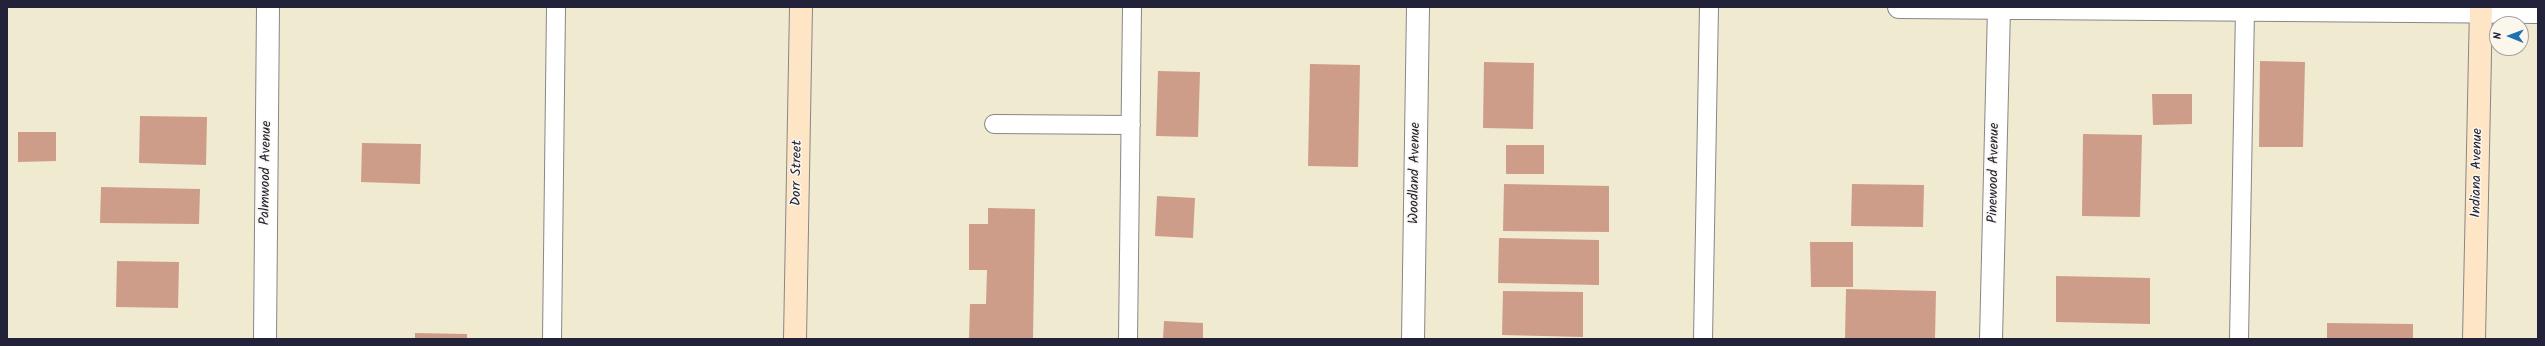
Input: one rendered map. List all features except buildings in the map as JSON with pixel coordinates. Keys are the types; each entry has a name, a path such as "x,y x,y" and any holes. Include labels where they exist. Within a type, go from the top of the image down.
{"main road":[{"name":"Dorr Street","path":"795,339 802,7"},
{"name":"Indiana Avenue","path":"2474,339 2481,10"}],"street":[{"name":"Palmwood Avenue","path":"265,339 268,7"},
{"name":"Woodland Avenue","path":"1413,339 1418,7"},
{"path":"1899,7 2245,10 2481,10 2538,12"},
{"name":"Pinewood Avenue","path":"1987,7 1991,339"}],"lane":[{"path":"552,339 556,7"},
{"path":"1128,339 1132,7"},
{"path":"1703,339 1709,7"},
{"path":"2239,339 2245,10"},
{"path":"994,124 1131,125"}]}
